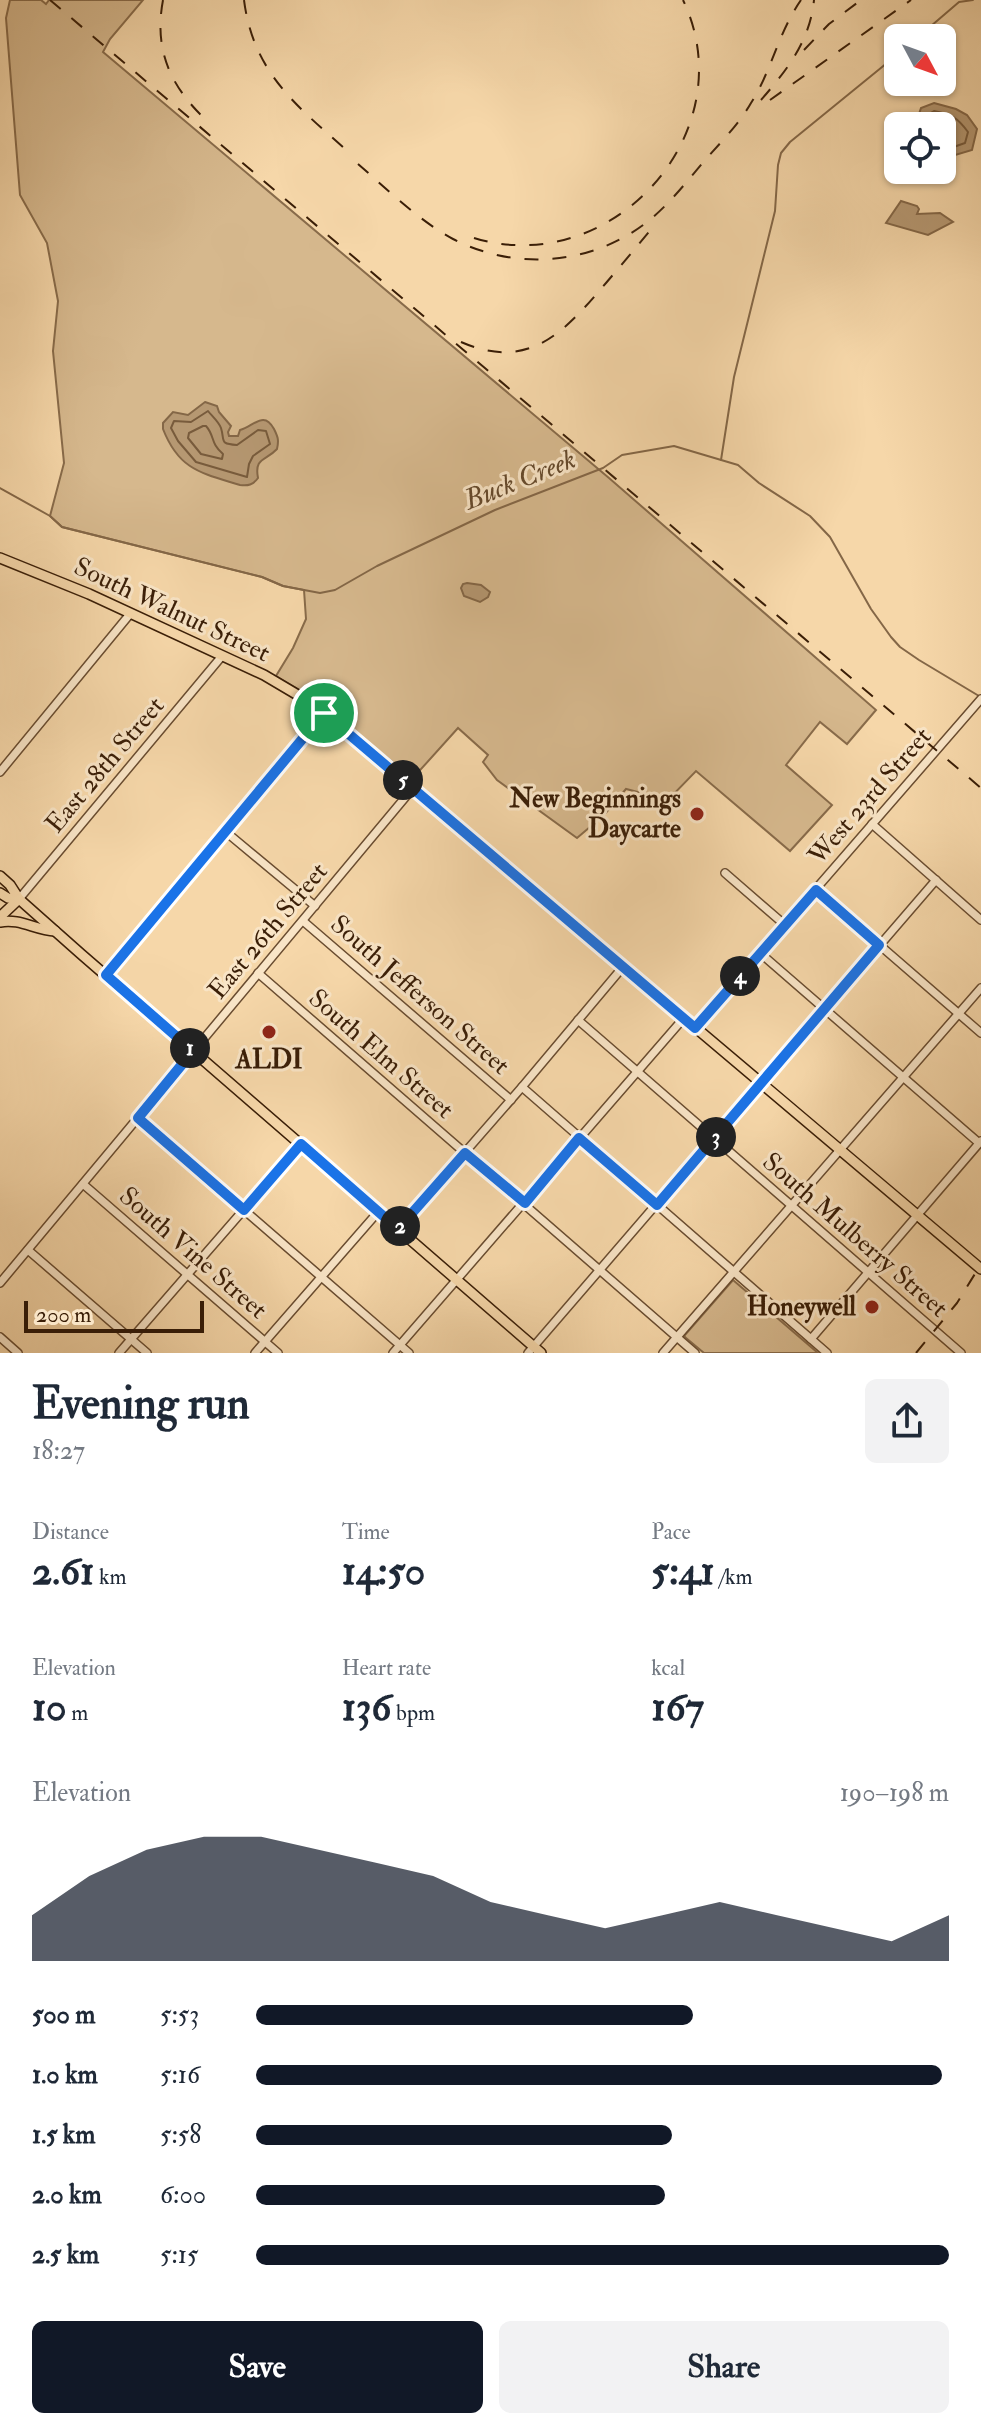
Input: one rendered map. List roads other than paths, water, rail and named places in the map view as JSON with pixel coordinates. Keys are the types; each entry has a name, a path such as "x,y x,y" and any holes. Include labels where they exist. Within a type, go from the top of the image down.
{"main road":[{"name":"South Walnut Street","path":"0,558 89,594 222,656 282,685 324,713 981,1269"},
{"path":"0,876 19,899 458,1280 534,1351"},
{"path":"0,893 19,899"},
{"path":"0,919 19,899"},
{"path":"0,919 55,931"}],"street":[{"path":"0,772 130,614"},
{"name":"East 28th Street","path":"19,899 222,656"},
{"name":"West 23rd Street","path":"695,1028 981,699"},
{"path":"106,975 324,713"},
{"name":"East 26th Street","path":"0,1283 413,788"},
{"path":"872,824 981,920"},
{"name":"South Jefferson Street","path":"226,832 315,906"},
{"path":"725,873 785,925"},
{"path":"534,1351 936,880"},
{"path":"816,890 981,1033"},
{"name":"South Jefferson Street","path":"303,921 511,1100"},
{"path":"760,953 980,1142 811,1339"},
{"path":"398,1229 622,968"},
{"name":"South Elm Street","path":"258,973 695,1353"},
{"path":"663,1353 981,988"},
{"path":"393,1353 683,1019"},
{"name":"South Mulberry Street","path":"578,1020 961,1353"},
{"name":"South Jefferson Street","path":"522,1087 827,1353"},
{"path":"138,1118 409,1353"},
{"path":"119,1353 301,1144"},
{"name":"South Vine Street","path":"83,1184 278,1353"},
{"path":"255,1353 378,1212"},
{"path":"28,1250 147,1353"},
{"path":"0,1337 18,1353"}],"water":[{"path":"934,103 967,115 977,129 972,150 956,155 956,112 920,112 921,108"},
{"path":"901,201 917,206 917,214 940,213 953,222 928,235 886,223"},
{"path":"205,402 217,406 231,426 229,436 238,436 240,430 263,420 274,429 278,439 277,449 259,463 258,478 252,484 240,485 203,473 184,462 169,443 163,423 173,412 188,415"},
{"path":"467,583 481,585 490,592 488,597 480,602 464,596 461,588"}],"waterway":[{"path":"933,24 959,2 973,0"},
{"path":"721,460 734,377 775,211 781,153 790,142 884,65"},
{"name":"Buck Creek","path":"0,488 50,516 62,527 320,593 335,590 377,566 495,510 603,468 622,455 674,446 738,465 759,483 810,516 830,537 871,609 900,647 979,696"}],"railway":[{"path":"50,0 981,788"},
{"path":"163,0 161,34 167,64 181,92 203,117"},
{"path":"244,0 249,25 266,66 292,100 343,147"},
{"path":"474,238 525,245 574,237 617,216 654,184 681,144 696,99 698,50 683,0"},
{"path":"358,164 428,223 478,250 529,259 581,254 606,246 652,218 735,126 758,90 786,25 801,0"},
{"path":"761,100 788,66 802,42 814,0"},
{"path":"804,50 829,24 861,0"},
{"path":"770,100 911,0"},
{"path":"461,342 485,350 507,352 544,342 576,317 657,222"},
{"path":"916,1353 957,1303 981,1264"}],"place":[{"name":"New Beginnings Daycarte","path":"697,814"},
{"name":"ALDI","path":"269,1032"},
{"name":"Honeywell","path":"872,1307"}]}
